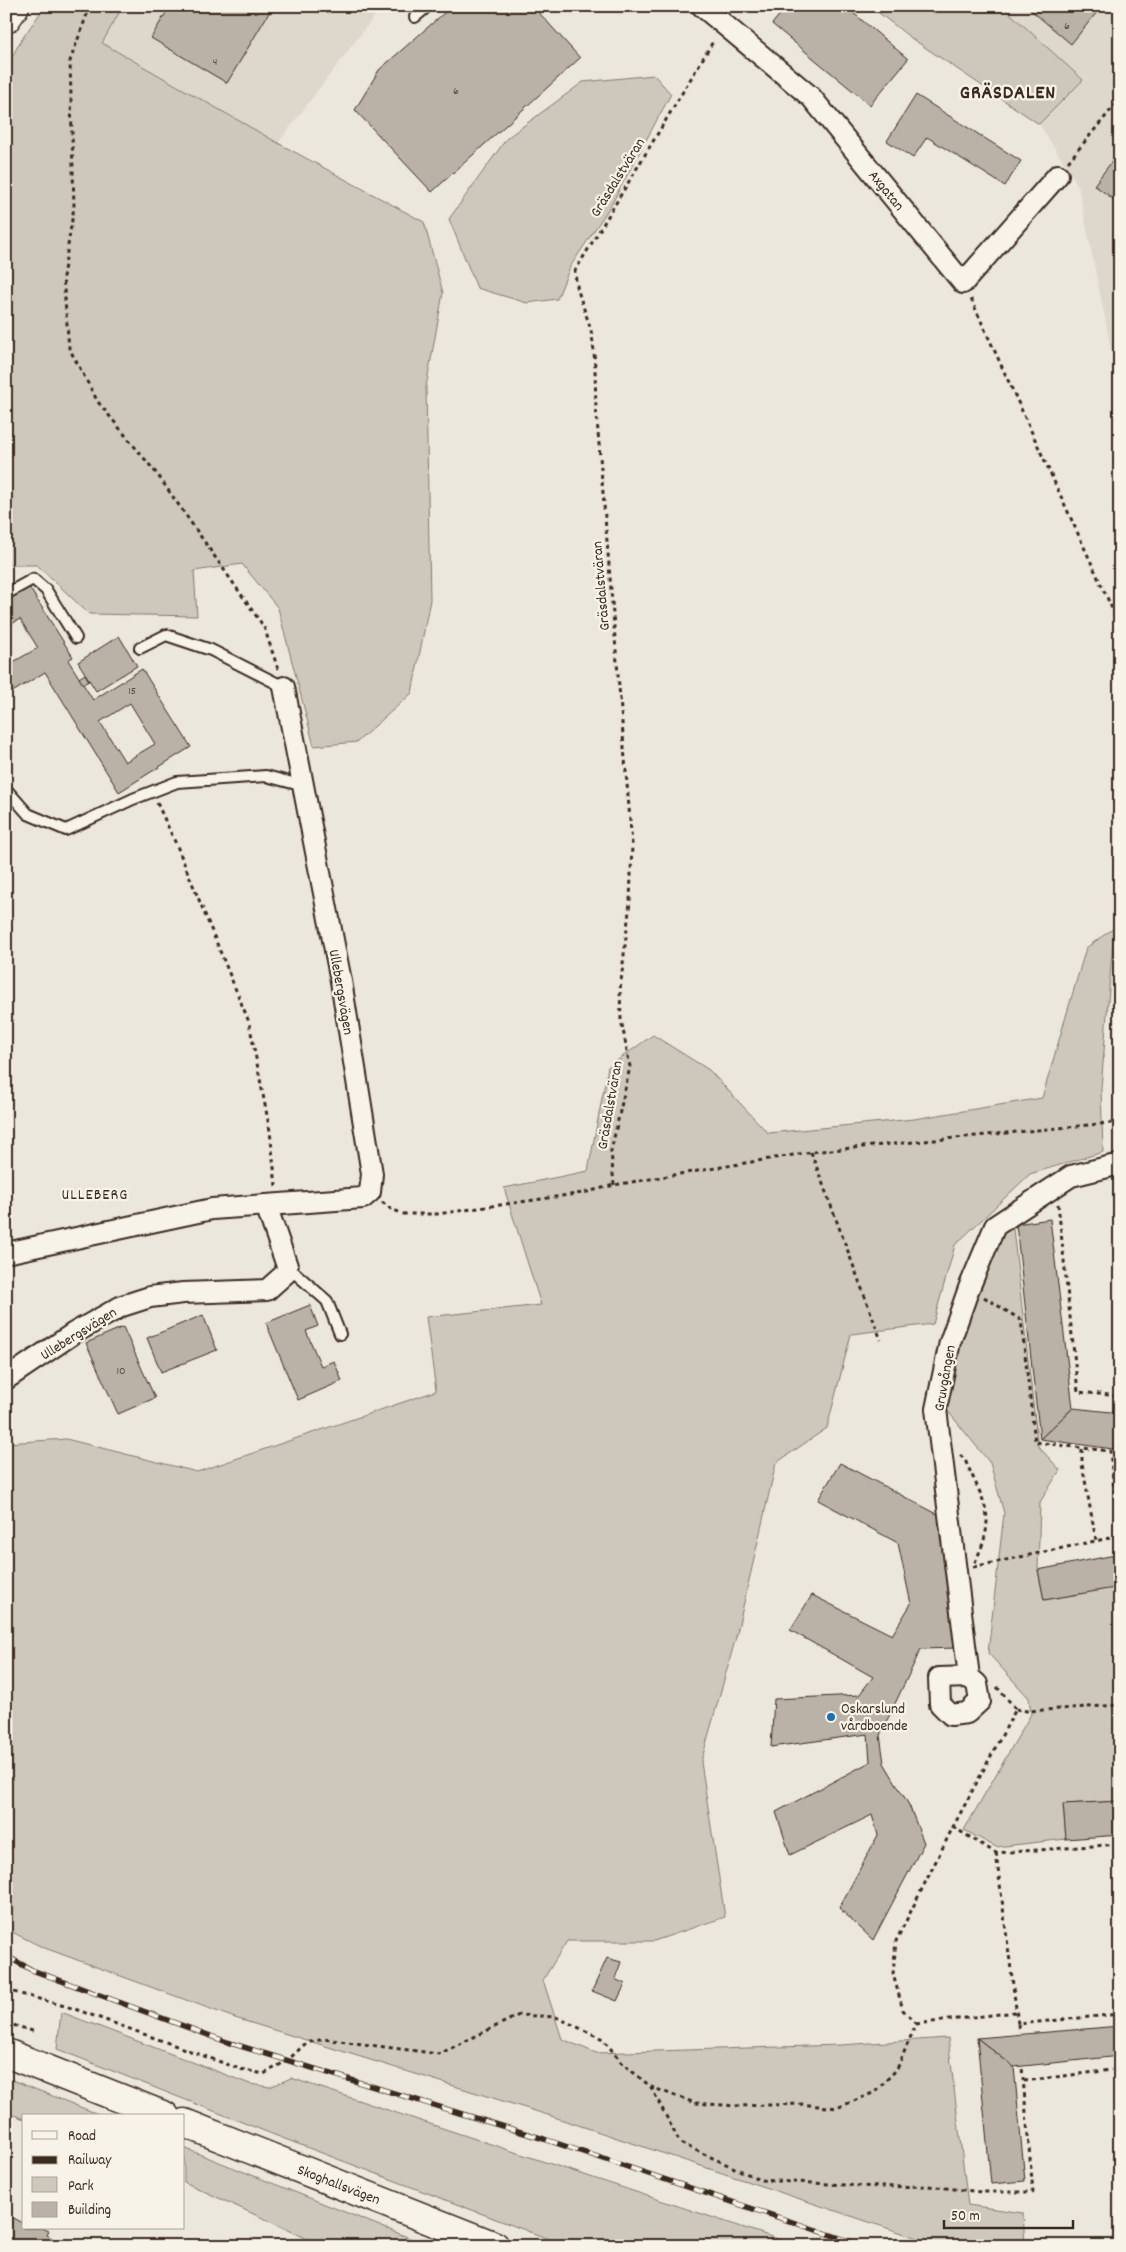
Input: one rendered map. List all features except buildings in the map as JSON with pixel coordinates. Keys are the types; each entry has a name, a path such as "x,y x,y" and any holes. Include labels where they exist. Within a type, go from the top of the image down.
{"main road":[{"path":"6,19 15,6"},
{"path":"6,2053 160,2114"},
{"name":"Skoghallsvägen","path":"185,2123 495,2246"}],"street":[{"name":"Axgatan","path":"702,6 722,25 811,98 963,282"},
{"path":"963,282 1058,175"},
{"name":"Ullebergsvägen","path":"284,687 340,981 372,1174 370,1192"},
{"name":"Gruvgången","path":"969,1677 936,1410 950,1342 969,1288 995,1226 1071,1176 1120,1164"},
{"path":"6,1253 212,1210 363,1198 370,1192"},
{"path":"272,1204 287,1266"},
{"name":"Ullebergsvägen","path":"6,1379 74,1333 122,1306 150,1298 183,1292 267,1290 286,1273 287,1266"}],"lane":[{"path":"415,17 428,6"},
{"path":"6,594 33,579 46,590 76,638"},
{"path":"140,648 166,635 211,650 284,687"},
{"path":"6,789 28,814 66,830 178,782 266,776 304,786"},
{"path":"287,1266 327,1301 340,1334"}],"path":[{"path":"90,6 70,61 74,207 63,276 68,348 98,402 158,474 264,627 284,687"},
{"name":"Gräsdalstväran","path":"614,1185 612,1142 630,1067 621,1019 620,990 630,902 631,814 596,408 594,354 591,333 578,295 575,271 722,25"},
{"path":"1058,175 1120,99"},
{"path":"963,282 1120,626"},
{"path":"152,792 177,846 249,1022 270,1131 272,1204"},
{"path":"370,1192 391,1209 418,1216 573,1195 614,1185 811,1152 1120,1122"},
{"path":"811,1152 881,1340"},
{"path":"1056,1186 1078,1392 1120,1396"},
{"path":"969,1288 1021,1320 1035,1442 1110,1451 1120,1536 972,1567"},
{"path":"939,1443 954,1449 965,1460 987,1511 986,1542 972,1567 974,1577"},
{"path":"1082,1448 1082,1464 1096,1540"},
{"path":"991,1680 1016,1709 1027,1711 1120,1706"},
{"path":"916,2024 903,2010 893,1974 896,1941 953,1827 1016,1709"},
{"path":"953,1827 996,1853 1120,1844"},
{"path":"996,1853 1019,2032"},
{"path":"6,1990 72,2008 240,2069 264,2074 288,2060 306,2043 324,2038 439,2054 520,2015 556,2018 603,2040 622,2063 651,2087 695,2103 736,2106 800,2104 837,2108 875,2092 898,2069 916,2024"},
{"path":"916,2024 1016,2012"},
{"path":"1018,2024 1120,2014"},
{"path":"6,2024 33,2031"},
{"path":"651,2087 680,2143 761,2180 879,2187 928,2186 981,2192 1033,2192 1022,2067"},
{"path":"1023,2081 1120,2069"}],"shaded area":[{"path":"123,6 382,6 278,143 102,43"},
{"path":"1002,6 1120,6 1120,393 1078,185 1039,124 1082,80"}],"green space":[{"path":"45,6 123,6 102,43 278,143 424,222 443,293 426,387 430,600 412,693 357,742 314,746 278,608 242,564 194,571 197,616 89,614 37,565 6,565 6,67 22,39"},
{"path":"870,6 1002,6 1083,80 1039,124 911,38"},
{"path":"654,75 671,94 611,205 570,267 557,299 527,303 477,288 449,219 507,138 583,82"},
{"path":"1114,928 1101,1088 1103,1152 1030,1174 955,1245 933,1324 851,1334 827,1428 776,1463 736,1637 701,1762 725,1917 654,1941 567,1941 543,1980 562,2039 596,2053 840,2045 948,2038 968,2205 1023,2213 1025,2246 941,2246 551,2116 235,2018 42,1947 6,1929 6,1443 66,1439 197,1472 436,1391 426,1317 541,1305 504,1188 588,1171 608,1067 653,1035 709,1070 768,1133 914,1119 1042,1098 1086,948"},
{"path":"1013,1229 1038,1446 1060,1470 1040,1502 1038,1570 1044,1600 1120,1586 1120,1801 1063,1804 1066,1839 996,1847 964,1830 1031,1714 1029,1698 988,1653 1004,1513 990,1463 947,1410 954,1350 998,1233"},
{"path":"61,2012 250,2084 270,2087 291,2078 799,2246 567,2246 277,2136 57,2049"},
{"path":"7,2078 98,2114 22,2114 22,2118 6,2112"},
{"path":"185,2148 430,2246 323,2246 185,2182"}],"railway":[{"path":"6,1956 32,1970 227,2042 544,2139 864,2246"}],"place":[{"name":"Oskarslund vårdboende","path":"831,1717"}],"district":[{"name":"GRÄSDALEN","path":"1008,91"},
{"name":"ULLEBERG","path":"95,1193"}]}
